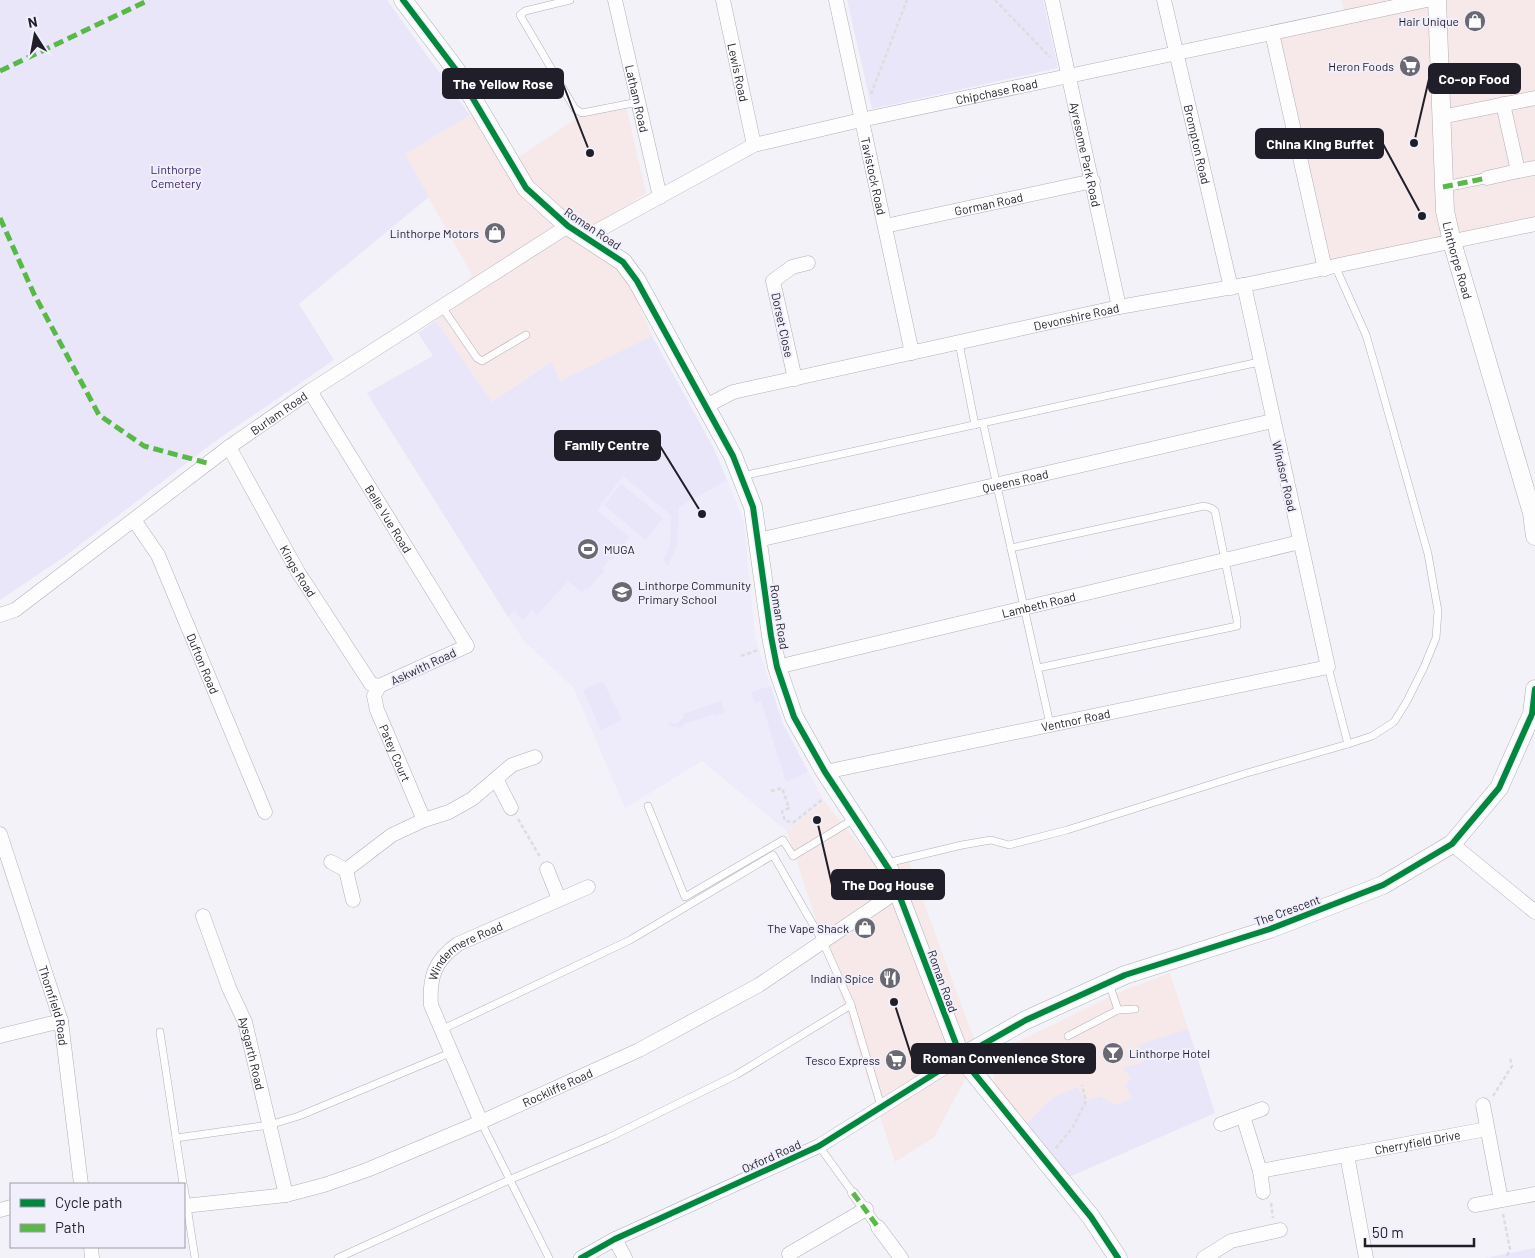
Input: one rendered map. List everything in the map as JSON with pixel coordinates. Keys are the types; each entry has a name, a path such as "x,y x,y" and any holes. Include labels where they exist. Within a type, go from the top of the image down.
{"street":[{"name":"Roman Road","path":"403,0 456,70 526,188 568,226 623,262 637,281 733,456 752,507 777,667 794,717 854,819 886,864 899,890 960,1057 1091,1217 1118,1258"},
{"name":"Latham Road","path":"615,0 660,197"},
{"name":"Lewis Road","path":"723,0 754,145"},
{"name":"Tavistock Road","path":"836,0 912,353"},
{"name":"Ayresome Park Road","path":"1052,0 1119,307"},
{"name":"Brompton Road","path":"1164,0 1237,286"},
{"name":"Chipchase Road","path":"586,238 754,145 861,120 1427,0"},
{"name":"Linthorpe Road","path":"1437,0 1445,211 1452,242 1533,515"},
{"path":"1272,33 1330,267"},
{"path":"1441,117 1535,98"},
{"path":"1503,104 1518,171"},
{"path":"1443,187 1535,168"},
{"name":"Gorman Road","path":"885,226 1093,181"},
{"name":"Devonshire Road","path":"706,406 733,392 1119,307 1237,286 1535,224"},
{"name":"Burlam Road","path":"0,615 15,610 229,446 310,391 568,226"},
{"name":"Dorset Close","path":"795,379 773,280 792,267 808,263"},
{"name":"Windsor Road","path":"1237,286 1259,362 1328,667"},
{"name":"Belle Vue Road","path":"310,391 467,646"},
{"name":"Queens Road","path":"758,540 1272,421"},
{"name":"Kings Road","path":"229,446 308,588 371,684 379,686"},
{"path":"1533,515 1535,536"},
{"name":"Dufton Road","path":"134,520 158,555 266,812"},
{"name":"Lambeth Road","path":"777,667 1300,542"},
{"name":"Askwith Road","path":"379,686 467,646"},
{"name":"Ventnor Road","path":"825,772 1328,667"},
{"name":"Patey Court","path":"379,686 374,696 376,710 424,820"},
{"name":"The Crescent","path":"960,1057 1026,1020 1125,975 1270,929 1383,886 1452,844 1499,788 1532,714 1535,689"},
{"path":"346,870 392,835 472,800 512,766 535,757"},
{"path":"496,778 511,808"},
{"name":"Thornfield Road","path":"0,834 61,1021 81,1183"},
{"path":"1452,844 1535,912"},
{"path":"331,862 346,870 353,900"},
{"path":"547,869 558,899"},
{"name":"Windermere Road","path":"481,1122 450,1052 432,1005 430,987 443,955 458,944 588,887"},
{"name":"Rockliffe Road","path":"185,1206 286,1195 367,1170 481,1122 639,1050 759,985 899,890"},
{"name":"Aysgarth Road","path":"203,916 229,988 245,1022 286,1195"},
{"path":"0,1036 61,1021"},
{"name":"Oxford Road","path":"581,1258 616,1238 819,1146 960,1057"},
{"path":"1484,1105 1501,1200"},
{"path":"1221,1124 1262,1109"},
{"path":"1243,1116 1260,1171 1263,1192"},
{"name":"Cherryfield Drive","path":"1260,1171 1487,1128"},
{"path":"1348,1155 1366,1258"},
{"path":"853,1192 901,1258"},
{"path":"1475,1205 1535,1194"},
{"path":"787,1257 866,1209"},
{"path":"1204,1258 1231,1241 1278,1231"},
{"path":"616,1238 624,1258"}],"lane":[{"path":"570,0 526,11 520,15 575,109 582,113 638,102"},
{"path":"886,864 962,845 991,840 1009,844 1067,830 1247,773 1348,744 1372,736 1394,722 1408,701 1436,638 1438,611 1428,554 1366,335 1330,267"},
{"path":"442,307 477,358 482,361 526,335"},
{"path":"959,343 996,484 1050,724"},
{"path":"740,476 1259,362"},
{"path":"1011,548 1204,506 1215,511 1238,620 1237,626 1038,668"},
{"path":"1328,667 1348,744"},
{"path":"648,806 685,897 782,840 793,856 854,819"},
{"path":"441,1030 630,940 773,855 823,942 851,1005 881,1106"},
{"path":"1109,983 1118,1010"},
{"path":"338,1258 509,1180 608,1138 736,1075 851,1005"},
{"path":"1068,1036 1118,1010 1135,1009"},
{"path":"160,1032 184,1183"},
{"path":"176,1138 269,1124 333,1103 450,1052"},
{"path":"481,1122 549,1258"},
{"path":"819,1146 853,1192"},
{"path":"185,1206 195,1258"}],"path":[{"path":"861,120 907,0"},
{"path":"995,0 1069,76"},
{"path":"742,656 759,650"},
{"path":"771,791 782,788 789,808 782,811 786,821 794,822 822,799"},
{"path":"511,808 547,869"},
{"path":"1484,1105 1488,1104 1512,1066 1510,1058"},
{"path":"1051,1155 1073,1127 1086,1101 1082,1085"},
{"path":"1263,1192 1269,1191 1278,1231"},
{"path":"1501,1200 1510,1248 1506,1258"}],"shaded area":[{"path":"1341,0 1535,0 1535,224 1325,269 1272,33 1345,17"},
{"path":"625,102 646,193 603,221 652,336 560,381 550,362 492,402 436,321 472,275 404,154 470,115 517,158 580,116"},
{"name":"Linthorpe Community Primary School","path":"436,321 492,402 551,362 560,381 652,336 714,449 737,503 744,524 755,637 782,722 824,801 787,831 702,761 625,808 573,687 524,641 367,393 433,356 418,333"},
{"path":"824,801 878,868 906,854 979,1053 934,1137 895,1162 787,831"},
{"path":"1170,973 1215,1113 1069,1177 993,1083 996,1061 1011,1045 1122,991"}],"green space":[{"name":"Linthorpe Cemetery","path":"0,0 387,0 470,115 405,154 429,197 299,304 334,360 214,442 64,557 0,600"},
{"path":"847,0 1043,0 1058,68 872,109"},
{"path":"436,321 492,402 551,362 560,381 652,336 714,449 727,480 679,507 677,545 668,566 663,561 670,545 671,515 623,476 597,510 629,537 611,561 609,559 602,569 604,571 588,589 586,588 582,592 568,581 537,615 532,610 523,620 514,611 508,617 367,393 433,356 418,333"},
{"path":"621,484 663,518 646,540 604,505"},
{"path":"603,681 622,720 601,730 583,690"},
{"path":"771,686 782,722 808,772 786,782 761,701 755,703 751,692"},
{"path":"721,701 725,713 715,716 714,714 685,724 680,728 667,725 670,722 676,724 683,718 683,714"},
{"path":"1188,1029 1215,1113 1069,1177 1024,1126 1054,1097 1077,1087 1086,1101 1100,1096 1115,1105 1132,1098 1125,1085 1132,1078 1122,1068 1144,1062 1139,1045"},
{"path":"1535,1248 1535,1258 1485,1258"}],"marked path":[{"path":"0,71 149,0"},
{"path":"1443,187 1487,178"},
{"path":"0,218 34,294 99,415 144,446 207,463"},
{"path":"853,1193 878,1227"}],"cycle path":[{"path":"403,0 456,70 526,188 568,226 623,262 637,281 733,456 753,507 777,667 794,717 825,772 890,871 961,1057 1091,1217 1118,1258"},
{"path":"581,1258 615,1239 819,1146 961,1057 1026,1020 1125,975 1270,929 1383,885 1452,844 1499,788 1532,714 1535,689"}],"place":[{"name":"Hair Unique","path":"1475,21"},
{"name":"Heron Foods","path":"1410,66"},
{"name":"Co-op Food","path":"1414,143"},
{"name":"The Yellow Rose","path":"590,153"},
{"name":"China King Buffet","path":"1422,216"},
{"name":"Linthorpe Motors","path":"495,233"},
{"name":"Family Centre","path":"702,514"},
{"name":"MUGA","path":"588,549"},
{"name":"Linthorpe Community Primary School","path":"622,592"},
{"name":"The Dog House","path":"817,820"},
{"name":"The Vape Shack","path":"865,928"},
{"name":"Indian Spice","path":"890,978"},
{"name":"Roman Convenience Store","path":"894,1002"},
{"name":"Linthorpe Hotel","path":"1113,1053"},
{"name":"Tesco Express","path":"896,1060"}]}
